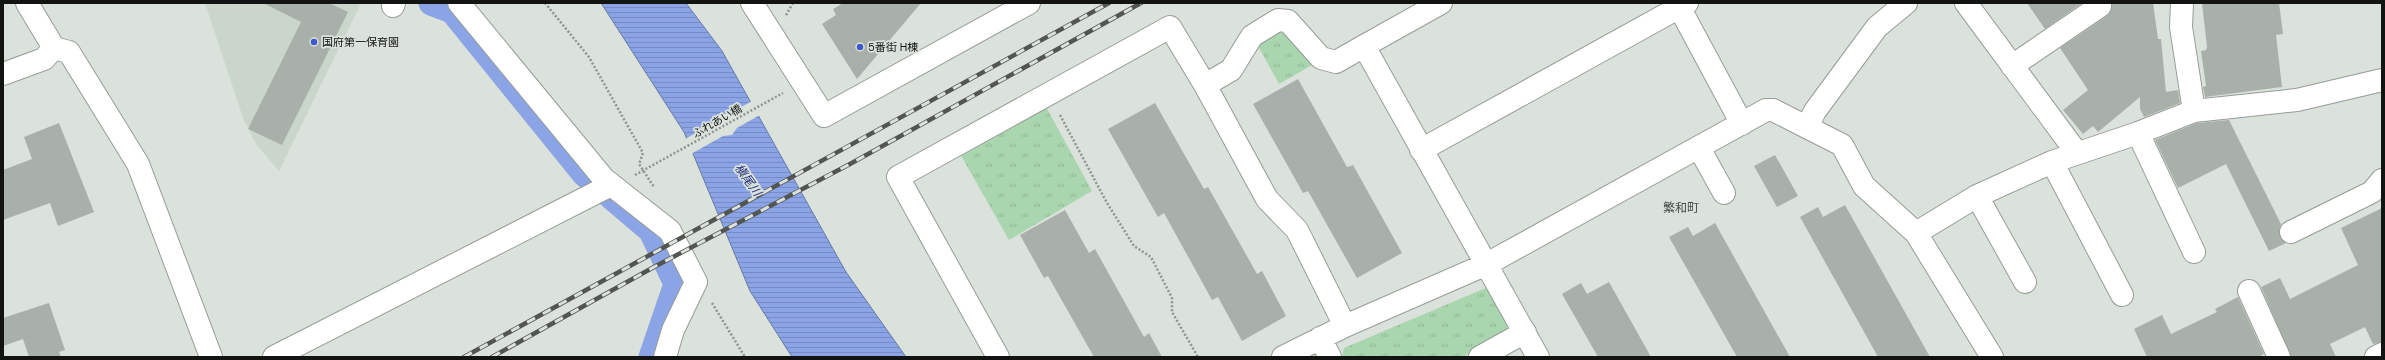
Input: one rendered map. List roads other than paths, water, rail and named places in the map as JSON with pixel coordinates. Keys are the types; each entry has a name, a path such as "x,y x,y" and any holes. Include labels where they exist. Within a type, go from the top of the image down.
{"street":[{"path":"27,3 54,48 69,52 138,164 211,357"},
{"path":"458,3 604,179 603,188"},
{"path":"752,3 824,116 1029,3"},
{"path":"1205,85 1231,70 1252,36 1278,20 1288,20 1321,58 1336,62 1441,3"},
{"path":"1807,127 1815,111 1876,27 1906,3"},
{"path":"1966,3 2077,154"},
{"path":"2182,3 2181,26 2194,111"},
{"path":"1422,150 1681,4 1742,124"},
{"path":"2012,66 2100,6"},
{"path":"998,357 898,177 1170,27 1205,85 1267,199 1297,230 1345,326"},
{"path":"1364,46 1538,357"},
{"path":"3,74 44,59 54,48"},
{"path":"1916,233 1977,196 2052,162 2138,133 2194,111 2297,100 2382,80"},
{"path":"1283,357 1345,326 1487,264 1766,110 1773,110 1842,145 1864,186 1916,233 1992,357"},
{"path":"2138,133 2194,252"},
{"path":"1699,148 1724,193"},
{"path":"2052,162 2122,295"},
{"path":"2291,232 2372,192 2382,180"},
{"path":"603,188 670,231 696,282 673,330 665,357"},
{"path":"274,357 603,188"},
{"path":"1977,196 2025,282"},
{"path":"2249,291 2279,357"},
{"path":"1480,357 1525,332"},
{"path":"1320,338 1330,357"},
{"path":"2376,357 2382,354"}],"water":[{"name":"槇尾川","path":"601,3 686,3 722,51 846,272 906,357 792,357 750,291 684,132"}],"waterway":[{"path":"431,3 452,11 584,174 651,231 676,284 651,357"}],"railway":[{"path":"464,357 1109,3"},
{"path":"492,357 654,267 850,164 1141,3"}],"place":[{"name":"国府第一保育園","path":"314,42"},
{"name":"5番街 H棟","path":"860,47"}],"district":[{"name":"繁和町","path":"1681,208"}]}
